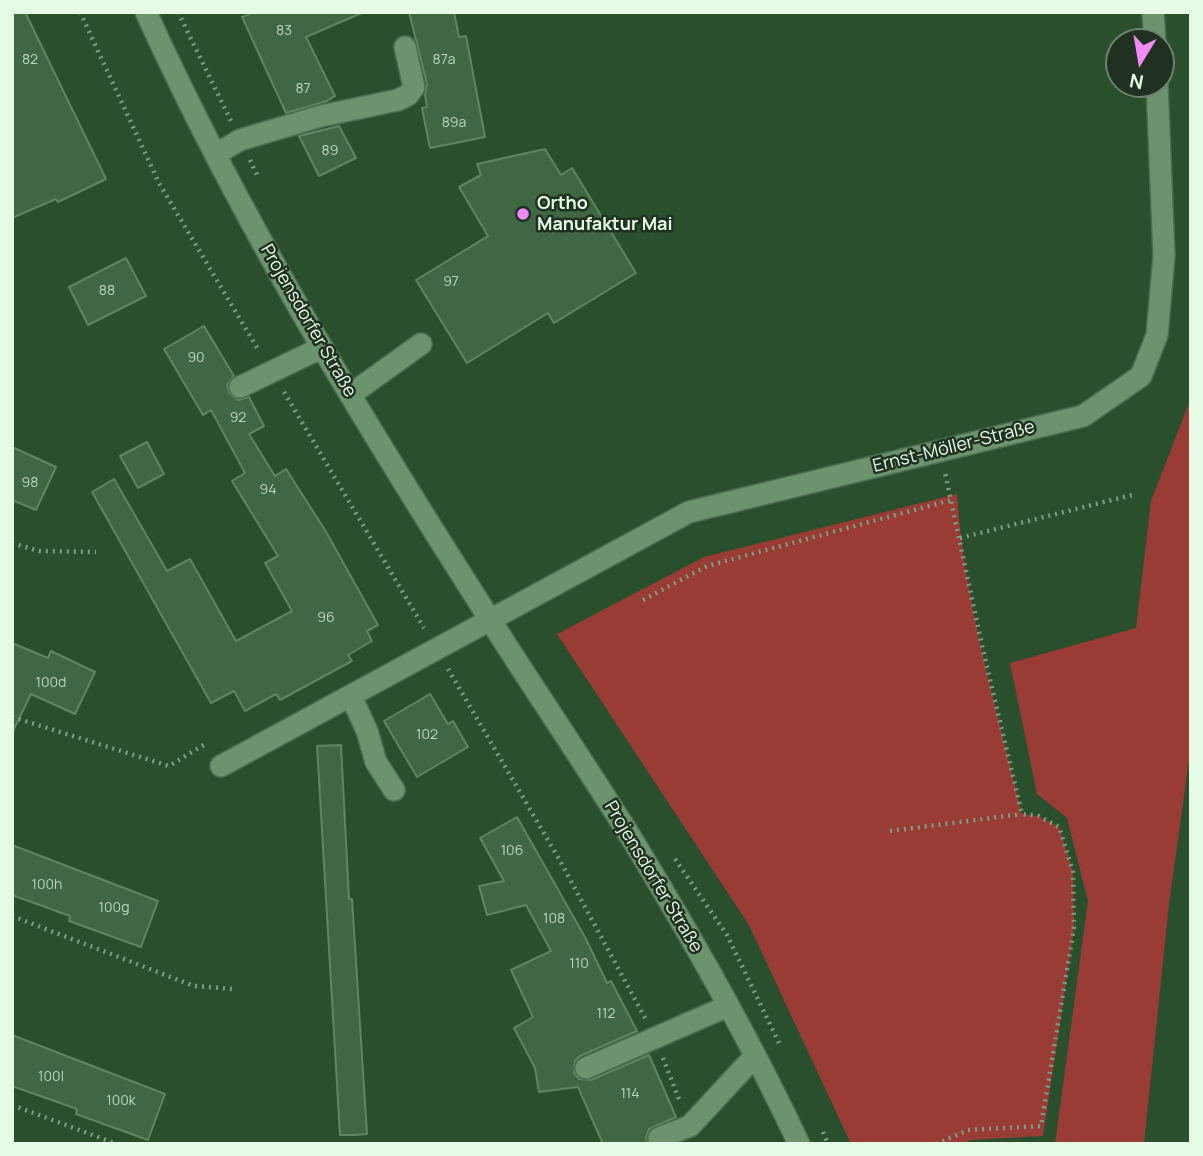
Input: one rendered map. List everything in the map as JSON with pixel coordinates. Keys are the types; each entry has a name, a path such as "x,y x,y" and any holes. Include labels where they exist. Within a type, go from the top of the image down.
{"street":[{"name":"Projensdorfer Straße","path":"146,12 216,154 299,312 702,956 799,1144"},
{"path":"216,154 240,140 321,116 404,98 414,87 405,47"},
{"name":"Ernst-Möller-Straße","path":"490,620 689,512 1083,416 1141,376 1157,335 1164,256 1158,98"},
{"path":"350,395 421,344"},
{"path":"240,387 321,348"},
{"path":"221,766 490,620"},
{"path":"351,696 376,762 394,790"},
{"path":"586,1068 728,1006"},
{"path":"659,1138 690,1126 755,1056"}],"path":[{"path":"80,12 159,183 559,859 655,1039 690,1126"},
{"path":"178,12 263,188"},
{"path":"940,450 1022,814"},
{"path":"960,538 1132,495"},
{"path":"643,600 707,566 951,500"},
{"path":"12,543 39,551 96,552"},
{"path":"12,717 169,766 207,743"},
{"path":"890,831 1022,814 1038,816 1059,827 1073,872 1074,928 1041,1126 968,1130 936,1144"},
{"path":"674,856 727,935 785,1055"},
{"path":"12,916 194,986 233,989"},
{"path":"12,1105 117,1144"}],"shaded area":[{"path":"1191,398 1191,746 1169,904 1144,1144 1055,1144 1088,901 1067,818 1037,794 1010,663 1136,628 1151,501"},
{"path":"957,494 974,615 1022,814 1038,816 1059,827 1073,872 1074,928 1043,1136 971,1140 962,1144 851,1144 749,925 557,634 704,557"}],"building":[{"path":"12,12 25,12 106,179 58,202 56,199 12,218"},
{"path":"255,12 364,12 306,37 335,96 327,101 286,113 242,17"},
{"path":"409,12 454,12 459,37 466,36 485,137 430,148 422,108 427,107 427,84"},
{"path":"339,126 356,158 319,176 299,136"},
{"path":"545,149 561,175 572,168 636,273 554,323 548,313 467,363 416,280 488,236 459,187 481,175 477,164"},
{"path":"126,258 146,296 88,325 69,287"},
{"path":"204,326 234,376 227,385 229,393 238,400 249,397 264,426 249,434 275,476 286,469 325,530 378,625 367,631 372,641 348,655 352,661 280,700 276,694 245,711 234,691 211,703 92,492 114,479 167,571 190,559 236,641 292,611 265,563 278,556 232,481 245,473 211,410 203,415 164,349"},
{"path":"147,442 164,474 138,488 120,456"},
{"path":"12,447 56,467 36,510 12,500"},
{"path":"12,643 48,658 51,651 95,672 75,714 31,694 12,733"},
{"path":"430,694 448,724 453,721 468,747 417,777 384,721"},
{"path":"341,745 349,899 352,899 367,1134 355,1135 340,1135 317,746"},
{"path":"517,817 586,939 607,983 611,981 637,1031 580,1056 575,1061 574,1073 579,1079 591,1080 649,1055 676,1117 649,1129 647,1144 603,1144 578,1087 539,1092 535,1068 514,1028 533,1017 511,970 551,951 526,905 487,915 479,886 504,881 480,838"},
{"path":"12,845 158,901 141,947 69,921 70,916 12,895"},
{"path":"12,1035 165,1094 148,1140 76,1114 77,1109 12,1086"}],"place":[{"name":"Ortho Manufaktur Mai","path":"523,214"}]}
